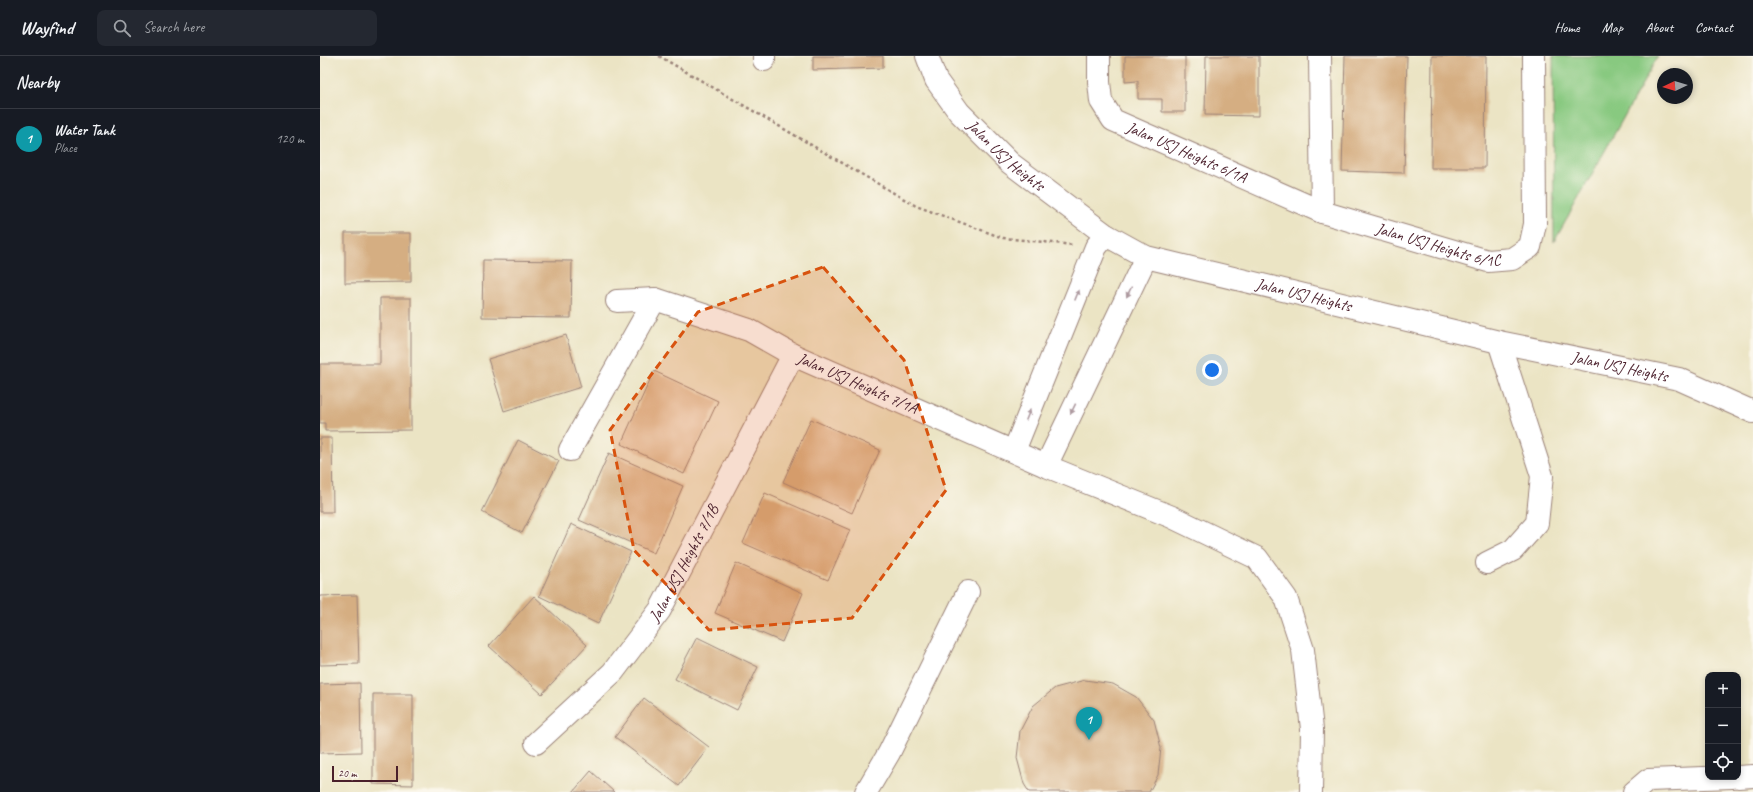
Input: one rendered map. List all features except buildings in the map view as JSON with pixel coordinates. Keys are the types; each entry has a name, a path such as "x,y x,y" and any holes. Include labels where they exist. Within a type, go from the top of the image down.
{"street":[{"name":"Jalan USJ Heights","path":"926,56 936,80 959,112 1010,163 1101,241 1146,257 1499,342 1679,379 1753,412"},
{"name":"Jalan USJ Heights 6/1A","path":"1100,56 1099,82 1101,101 1113,120 1322,212"},
{"path":"1320,56 1322,212"},
{"name":"Jalan USJ Heights 6/1C","path":"1322,212 1488,261 1512,259 1530,247 1535,224 1534,56"},
{"path":"1014,451 1101,241"},
{"path":"1046,466 1146,257"},
{"path":"570,450 655,299"},
{"name":"Jalan USJ Heights 7/1A","path":"617,301 655,299 749,330 794,355 1046,466 1179,520 1257,558 1286,598 1303,650 1312,729 1311,792"},
{"path":"1486,563 1513,550 1537,523 1542,476 1499,342"},
{"name":"Jalan USJ Heights 7/1B","path":"536,743 613,672 660,610 794,355"},
{"path":"866,792 890,753 968,592"},
{"path":"1741,777 1753,776"},
{"path":"1634,792 1648,780 1705,778"}],"path":[{"path":"659,56 916,206 1002,238 1101,241"}],"highlighted area":[{"path":"823,267 904,360 946,490 852,618 709,630 634,550 610,430 698,312"}],"green space":[{"path":"1553,56 1658,56 1554,242"}],"place":[{"name":"Water Tank","path":"1089,740"}]}
